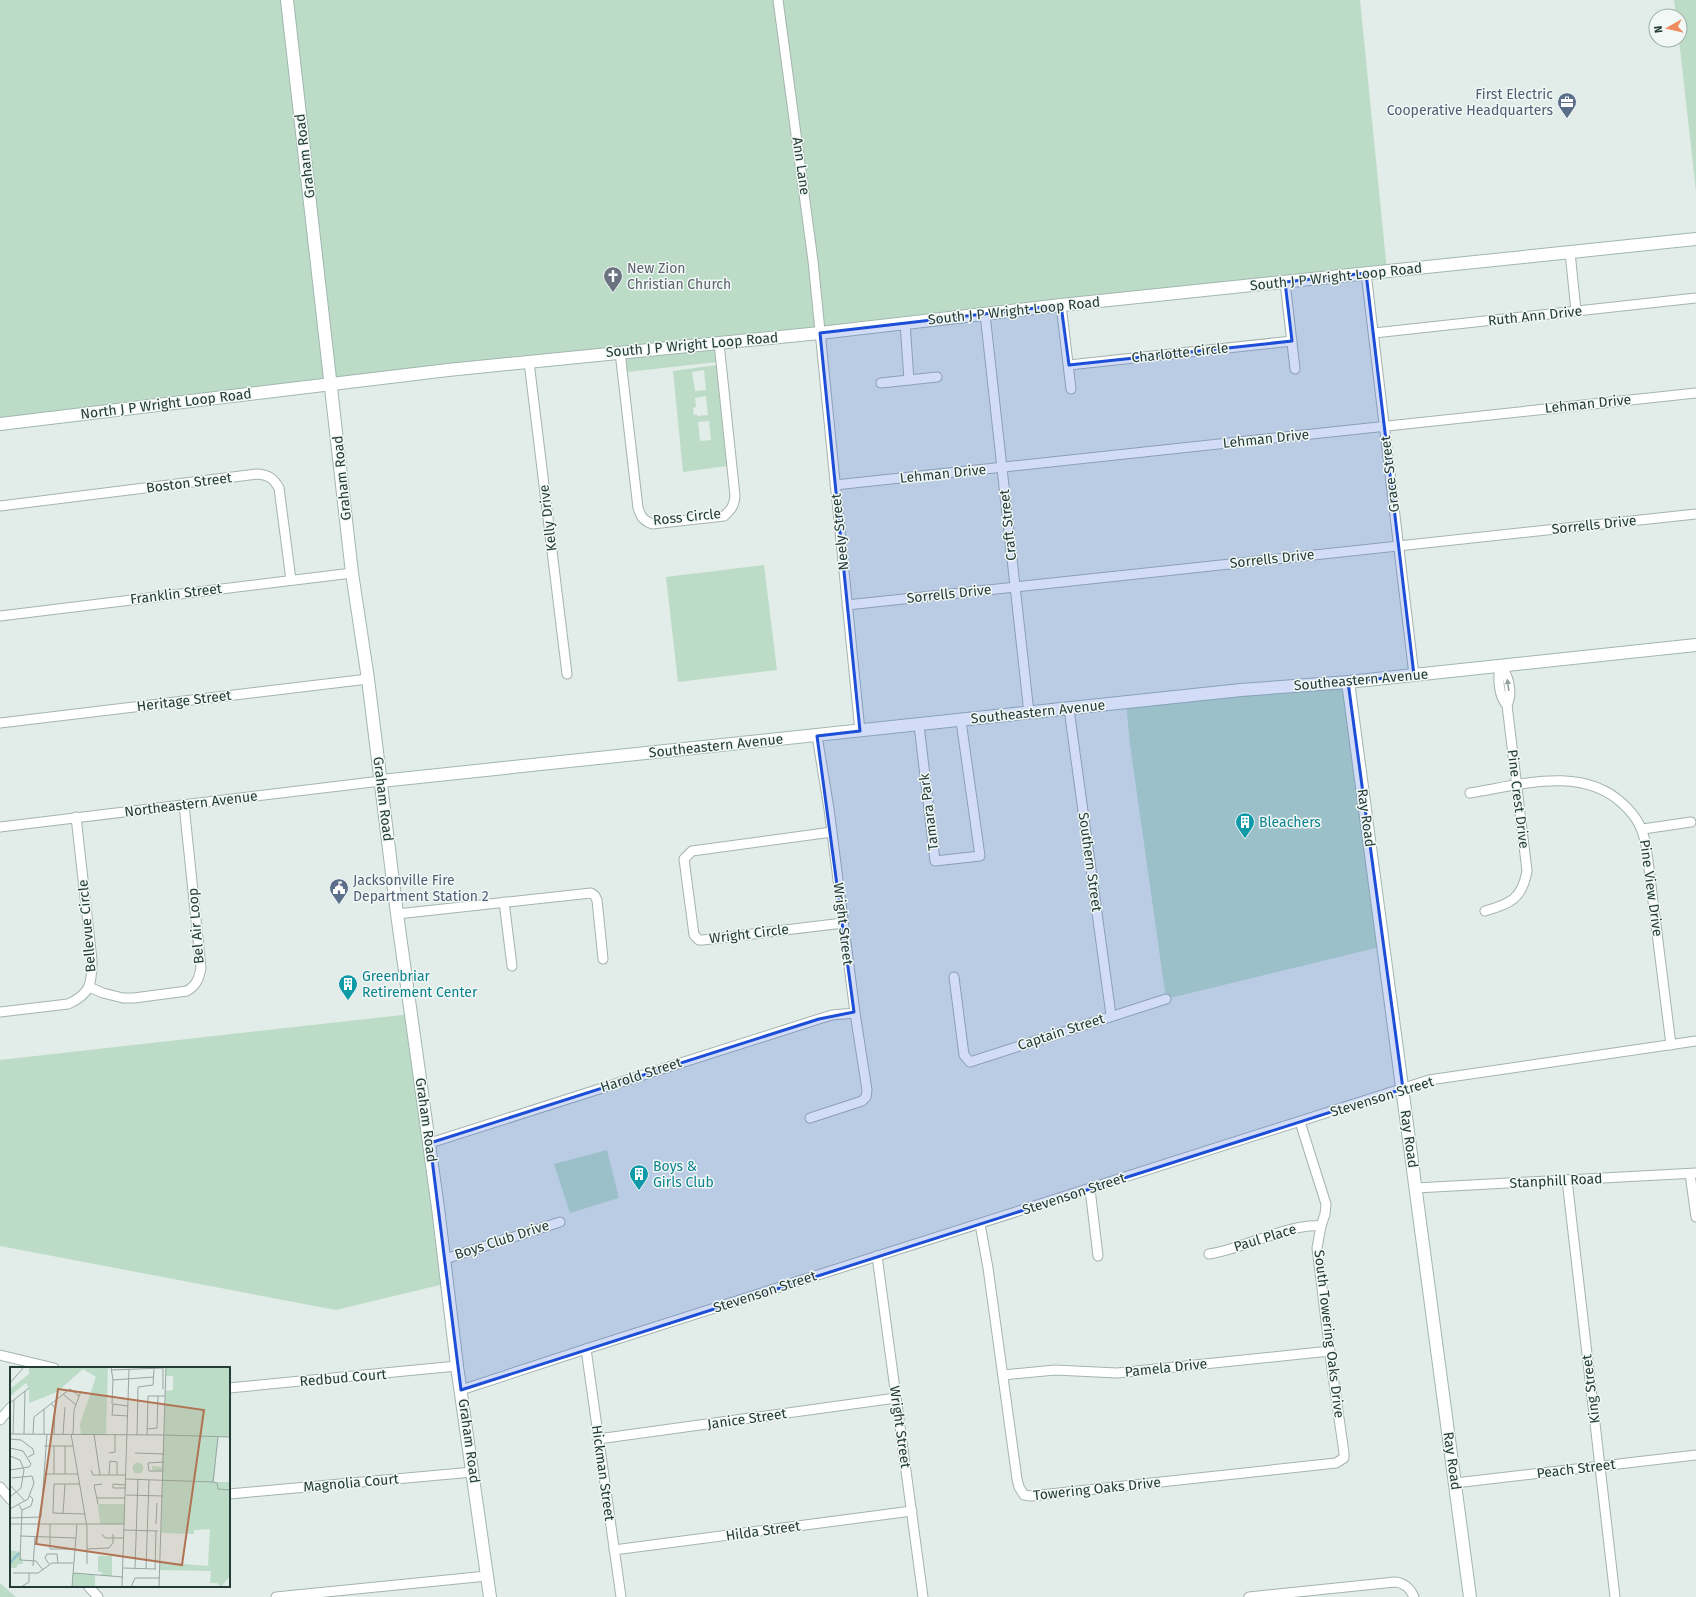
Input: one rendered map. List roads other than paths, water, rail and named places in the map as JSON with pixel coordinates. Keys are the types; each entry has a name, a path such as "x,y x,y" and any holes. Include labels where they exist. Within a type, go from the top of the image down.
{"main road":[{"name":"Graham Road","path":"287,0 332,384 352,573 368,679 397,914 430,1143 461,1390 490,1597"},
{"name":"South J P Wright Loop Road","path":"332,384 620,352 820,333 1061,305 1696,239"},
{"name":"North J P Wright Loop Road","path":"0,424 332,384"},
{"name":"Southeastern Avenue","path":"381,781 1234,691 1348,682 1696,645"},
{"name":"Ray Road","path":"1348,682 1470,1597"}],"street":[{"name":"Ann Lane","path":"778,0 813,261 820,333"},
{"path":"1570,252 1576,312"},
{"name":"Grace Street","path":"1366,273 1414,674"},
{"path":"1285,282 1295,369"},
{"name":"Ruth Ann Drive","path":"1374,334 1696,298"},
{"path":"1061,305 1072,389"},
{"name":"Craft Street","path":"985,314 1029,713"},
{"path":"905,323 909,380"},
{"name":"Neely Street","path":"820,333 860,731"},
{"name":"Charlotte Circle","path":"1069,365 1292,341"},
{"name":"Ross Circle","path":"620,352 638,508 641,517 652,524 724,516 731,510 735,503 719,343"},
{"name":"Kelly Drive","path":"529,362 567,674"},
{"path":"881,383 937,377"},
{"name":"Lehman Drive","path":"835,485 1696,393"},
{"name":"Boston Street","path":"0,506 250,475 267,475 274,479 279,488 291,580"},
{"name":"Sorrells Drive","path":"847,605 1696,514"},
{"name":"Franklin Street","path":"0,616 352,573"},
{"name":"Pine Crest Drive","path":"1485,911 1503,906 1510,902 1521,890 1526,880 1527,862 1507,705 1510,697 1507,675 1505,670 1500,666"},
{"name":"Heritage Street","path":"0,723 368,679"},
{"name":"Southern Street","path":"1069,709 1110,1016"},
{"name":"Tamara Park","path":"919,725 935,861 980,856 961,721"},
{"name":"Wright Street","path":"810,1118 862,1101 866,1097 867,1090 855,1013 832,832 817,736"},
{"name":"Pine View Drive","path":"1470,793 1516,785 1556,780 1571,780 1600,788 1619,800 1629,810 1643,829 1649,862 1671,1044"},
{"name":"Northeastern Avenue","path":"0,827 381,781"},
{"name":"Bel Air Loop","path":"89,987 112,996 134,998 186,990 194,986 198,980 201,968 184,805"},
{"name":"Bellevue Circle","path":"0,1012 68,1004 78,1000 89,987 92,979 92,960 76,817"},
{"path":"1643,829 1691,822"},
{"name":"Wright Circle","path":"832,832 692,851 684,859 694,935 698,940 843,922"},
{"path":"397,914 591,893 597,900 603,959"},
{"path":"504,902 512,966"},
{"name":"Captain Street","path":"954,977 964,1050 967,1059 970,1062 1166,999"},
{"name":"Harold Street","path":"430,1143 832,1015 855,1013"},
{"name":"Stevenson Street","path":"461,1390 1429,1080 1696,1041"},
{"name":"South Towering Oaks Drive","path":"1300,1122 1326,1204 1317,1248 1344,1458 1336,1463 1326,1464"},
{"path":"1693,1174 1696,1217"},
{"name":"Stanphill Road","path":"1416,1188 1693,1174"},
{"name":"King Street","path":"1567,1180 1615,1597"},
{"path":"1090,1189 1098,1256"},
{"name":"Boys Club Drive","path":"445,1258 560,1222"},
{"name":"Towering Oaks Drive","path":"980,1224 1017,1479 1022,1493 1027,1496 1326,1464"},
{"name":"Paul Place","path":"1209,1254 1306,1226 1321,1226"},
{"name":"Wright Street","path":"878,1256 923,1597"},
{"name":"Hickman Street","path":"586,1349 621,1597"},
{"name":"Pamela Drive","path":"1003,1375 1055,1370 1117,1373 1330,1351"},
{"path":"0,1355 35,1366"},
{"name":"Redbud Court","path":"230,1388 458,1366"},
{"name":"Janice Street","path":"598,1439 896,1398"},
{"path":"0,1420 10,1408"},
{"name":"Peach Street","path":"1455,1483 1696,1455"},
{"name":"Magnolia Court","path":"230,1494 473,1472"},
{"path":"0,1486 10,1499"},
{"name":"Hilda Street","path":"614,1550 912,1511"},
{"path":"276,1597 487,1576"},
{"path":"1249,1597 1392,1582 1406,1585 1411,1590 1414,1597"},
{"path":"89,1587 98,1597"}],"place":[{"name":"First Electric Cooperative Headquarters","path":"1567,119"},
{"name":"New Zion Christian Church","path":"613,293"},
{"name":"Bleachers","path":"1245,839"},
{"name":"Jacksonville Fire Department Station 2","path":"339,905"},
{"name":"Greenbriar Retirement Center","path":"348,1001"},
{"name":"Boys & Girls Club","path":"639,1191"}]}
